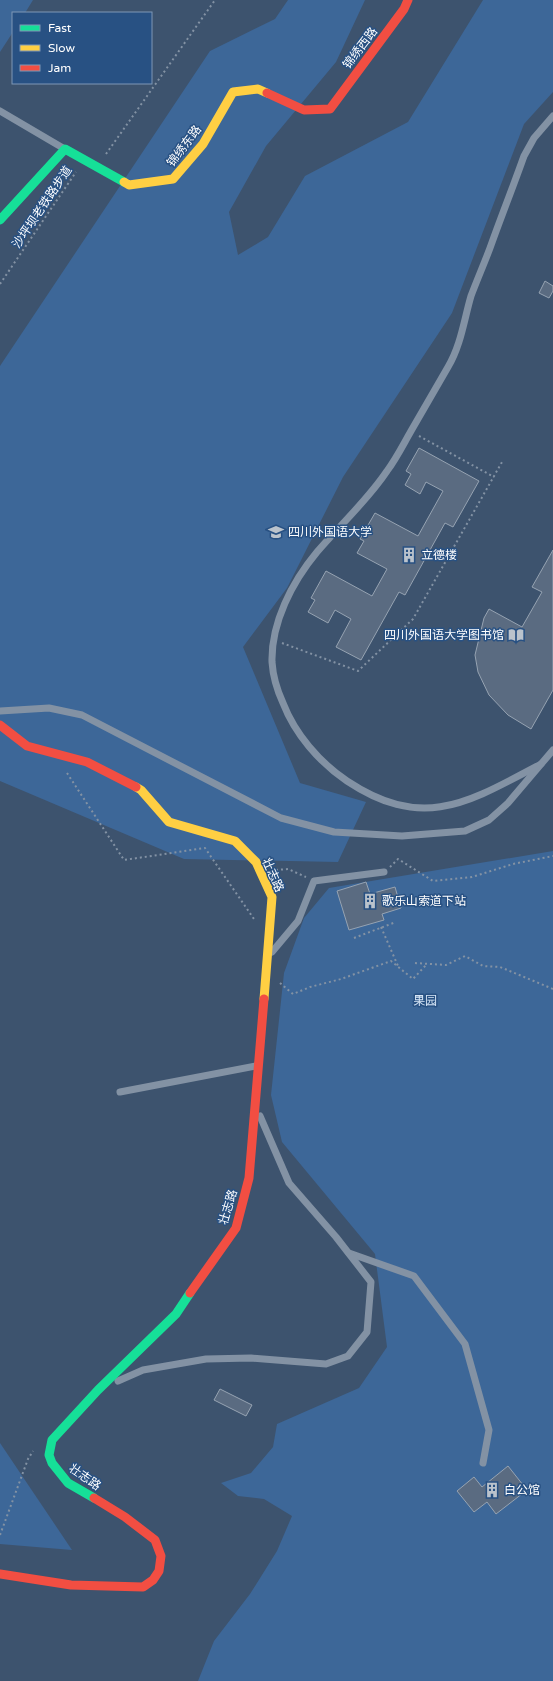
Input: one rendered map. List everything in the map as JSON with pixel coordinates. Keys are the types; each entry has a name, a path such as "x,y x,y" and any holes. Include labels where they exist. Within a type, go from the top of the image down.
{"street":[{"name":"锦绣西路","path":"330,109 404,10 408,0"},
{"name":"锦绣东路","path":"65,149 129,185 173,180 204,144 232,92 258,89 304,110 330,109"},
{"path":"0,220 65,149"},
{"name":"壮志路","path":"0,725 26,746 87,762 141,790 169,822 235,841 256,862 272,897 249,1178 236,1228 176,1314 98,1390 52,1440 49,1455 52,1463 60,1475 68,1483 125,1517 155,1540 161,1556 159,1571 153,1580 143,1587 71,1585 0,1574"}],"lane":[{"path":"0,111 65,149"},
{"path":"541,764 488,792 446,807 424,809 401,806 381,799 356,787 333,771 299,734 286,711 276,687 272,663 273,640 282,609 303,573 315,554 388,471 450,364 472,296 524,156 534,138 553,116"},
{"path":"0,711 49,708 82,715 281,818 334,832 402,836 465,832 489,820 504,807 553,750"},
{"path":"267,958 298,921 314,882 384,872"},
{"path":"120,1092 258,1066"},
{"path":"98,1390 143,1370 206,1359 251,1358 326,1364 348,1356 367,1332 371,1282 336,1237 289,1183 255,1106"},
{"path":"349,1253 414,1276 465,1344 489,1430 483,1463"}],"path":[{"path":"96,166 121,135 215,0"},
{"name":"沙坪坝老铁路步道","path":"0,284 85,160"},
{"path":"411,431 494,477"},
{"path":"273,640 358,672 413,619 502,462"},
{"path":"66,757 66,771 124,860 205,848 254,918 254,926"},
{"path":"384,872 398,860 433,881 472,877 513,864 553,856"},
{"path":"276,870 288,868 314,882"},
{"path":"354,938 396,922"},
{"path":"381,927 398,967"},
{"path":"415,963 426,965 446,965 465,956 483,966 500,967 553,989"},
{"path":"281,983 293,994 310,987 341,979 391,961 413,979 426,965"},
{"path":"0,1535 28,1459 34,1449"}],"green space":[{"path":"0,0 33,0 26,12 12,12 12,34 0,52"},
{"path":"288,0 365,0 336,62 266,146 229,212 238,255 268,237 305,176 408,122 483,0 553,0 553,92 524,124 452,313 343,477 287,588 243,647 300,783 366,802 338,862 184,859 0,781 0,366 210,51 275,19"},
{"name":"果园","path":"553,851 553,1681 198,1681 214,1641 250,1594 277,1551 292,1516 264,1499 238,1496 221,1483 251,1473 273,1447 277,1424 359,1388 387,1347 375,1254 282,1142 271,1095 284,973 304,918 329,888"},
{"path":"0,1443 72,1550 0,1544"}],"building":[{"path":"545,281 553,286 553,291 549,298 539,293"},
{"name":"立德楼","path":"419,448 479,481 453,527 445,523 405,595 399,592 361,660 336,647 351,619 335,610 328,623 308,612 315,600 311,598 326,571 372,596 387,569 357,553 364,541 360,539 375,513 418,536 443,491 426,482 420,494 405,485 411,474 406,471"},
{"name":"四川外国语大学图书馆","path":"553,550 553,690 531,729 508,715 489,695 478,672 475,655 484,618 489,609 522,627 542,592 532,587"},
{"name":"歌乐山索道下站","path":"366,882 370,894 395,887 401,908 382,914 384,920 349,930 337,891"},
{"path":"220,1389 252,1405 246,1416 214,1400"},
{"name":"白公馆","path":"508,1466 527,1490 496,1514 487,1502 474,1512 457,1491 474,1477 482,1487"}],"traffic: fast":[{"path":"0,220 65,149 124,182"},
{"path":"94,1498 68,1483 52,1463 49,1455 52,1440 98,1390 176,1314 190,1293"}],"traffic: slow":[{"path":"124,182 129,185 173,179 203,144 233,92 258,89 267,93"},
{"path":"136,787 141,790 169,822 235,841 256,862 272,897 264,999"}],"traffic: jam":[{"path":"267,93 304,110 330,109 404,9 408,0"},
{"path":"0,725 27,746 87,762 136,787"},
{"path":"190,1293 236,1228 249,1178 264,999"},
{"path":"0,1574 71,1585 143,1587 153,1580 159,1571 161,1556 155,1540 125,1517 94,1498"}],"place":[{"name":"四川外国语大学","path":"276,532"},
{"name":"立德楼","path":"409,555"},
{"name":"四川外国语大学图书馆","path":"516,635"},
{"name":"歌乐山索道下站","path":"370,901"},
{"name":"白公馆","path":"492,1490"}]}
